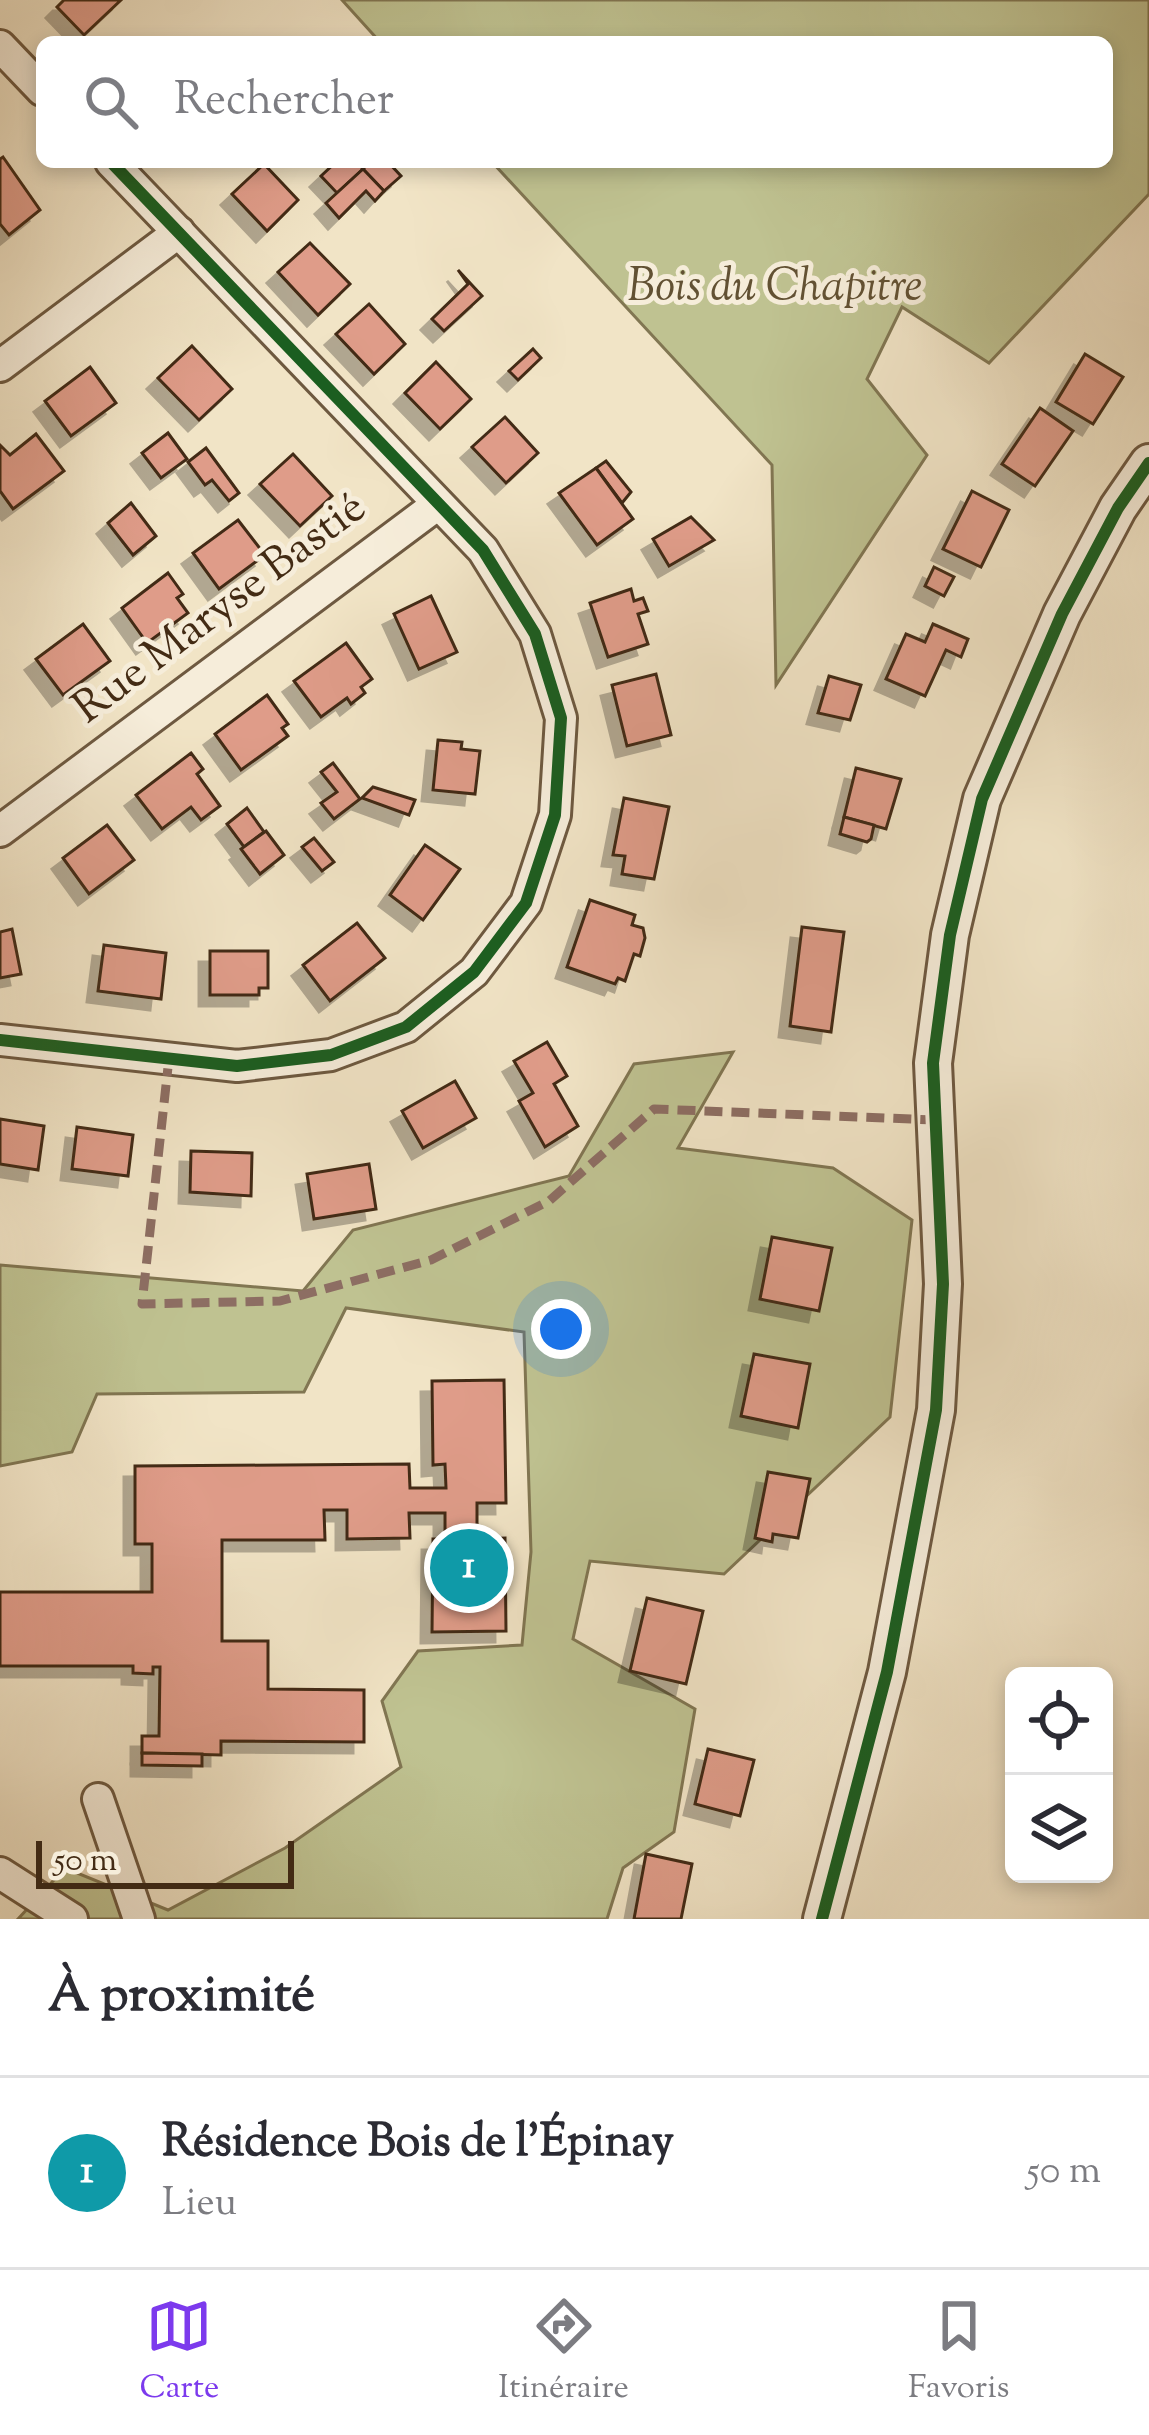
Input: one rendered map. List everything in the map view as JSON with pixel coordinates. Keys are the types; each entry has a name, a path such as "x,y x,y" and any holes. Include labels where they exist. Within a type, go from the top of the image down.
{"street":[{"path":"0,46 36,84"},
{"path":"0,1040 237,1066 331,1055 406,1027 474,972 526,903 555,815 561,718 535,634 483,550 117,168"},
{"path":"0,366 179,232"},
{"path":"822,1919 887,1672 936,1410 943,1285 933,1063 950,934 982,799 1062,614 1118,508 1149,463"},
{"name":"Rue Maryse Bastié","path":"0,831 438,504"},
{"path":"98,1799 139,1919"},
{"path":"0,1873 72,1919"}],"green space":[{"name":"Bois du Chapitre","path":"342,0 1149,0 1149,194 989,363 902,307 867,379 927,455 776,685 772,465 498,168 1113,168 1113,36 375,36"},
{"path":"733,1052 678,1148 833,1168 912,1220 890,1417 724,1574 590,1561 573,1639 695,1709 674,1832 623,1868 607,1919 18,1919 65,1868 168,1910 285,1848 401,1767 382,1701 418,1651 522,1645 531,1552 524,1332 346,1308 304,1392 97,1394 72,1452 0,1466 0,1265 303,1291 353,1230 569,1176 634,1064"}],"building":[{"path":"64,0 121,0 84,35 57,7"},
{"path":"3,157 40,210 9,235 0,224"},
{"path":"260,168 268,168 298,200 267,231 232,194"},
{"path":"330,168 363,169 337,193 321,176"},
{"path":"394,168 401,176 384,191 363,169"},
{"path":"363,169 384,191 375,201 366,191 339,218 326,203"},
{"path":"310,243 350,284 318,315 278,272"},
{"path":"458,270 482,296 444,331 432,319 468,284"},
{"path":"369,304 405,344 374,374 336,334"},
{"path":"192,346 232,389 199,420 158,378"},
{"path":"533,349 541,358 518,380 509,371"},
{"path":"1085,354 1123,377 1093,424 1056,402"},
{"path":"436,362 471,399 440,429 405,393"},
{"path":"90,367 116,403 71,436 45,401"},
{"path":"1040,408 1073,431 1035,486 1002,464"},
{"path":"505,417 538,453 506,483 472,447"},
{"path":"168,433 187,459 161,478 142,453"},
{"path":"36,434 64,471 13,509 0,491 0,445 10,455"},
{"path":"206,448 239,493 229,501 212,480 205,485 188,462"},
{"path":"293,454 332,496 300,526 260,484"},
{"path":"606,461 631,492 622,503 596,468"},
{"path":"596,468 633,519 597,545 559,493"},
{"path":"972,491 1009,510 981,567 943,549"},
{"path":"131,503 156,536 133,555 108,523"},
{"path":"691,517 714,540 669,566 653,539"},
{"path":"238,520 265,555 219,589 193,553"},
{"path":"934,567 954,577 944,596 925,586"},
{"path":"168,573 183,594 177,598 188,613 147,643 122,608"},
{"path":"631,589 634,601 643,598 648,611 638,614 648,644 608,657 590,603"},
{"path":"431,596 457,652 419,669 394,614"},
{"path":"83,624 110,661 63,695 36,659"},
{"path":"933,624 968,639 961,657 946,650 925,696 886,679 906,634 925,642"},
{"path":"346,643 372,679 361,687 365,693 351,704 347,698 321,717 294,681"},
{"path":"656,674 671,735 627,746 612,685"},
{"path":"829,676 861,685 850,720 818,713"},
{"path":"267,695 288,724 282,728 288,736 241,770 215,734"},
{"path":"438,740 462,742 461,749 480,751 475,794 433,790"},
{"path":"191,753 203,769 197,774 220,806 201,820 191,807 162,829 136,795"},
{"path":"333,763 360,799 334,819 321,803 337,792 321,772"},
{"path":"856,768 901,779 886,829 844,817"},
{"path":"373,787 415,800 409,815 362,798"},
{"path":"624,798 669,807 654,879 622,874 625,856 613,855"},
{"path":"247,808 264,832 244,847 227,824"},
{"path":"844,817 874,825 871,839 840,834"},
{"path":"107,825 134,860 89,894 63,858"},
{"path":"266,831 284,855 260,874 241,849"},
{"path":"314,838 334,862 322,871 302,847"},
{"path":"425,845 460,869 423,920 390,895"},
{"path":"590,900 635,915 632,925 643,928 640,956 634,954 625,981 618,978 615,984 567,967"},
{"path":"357,923 385,958 330,1001 303,965"},
{"path":"802,927 844,932 831,1032 790,1026"},
{"path":"12,929 21,974 0,978 0,932"},
{"path":"104,945 166,953 161,999 98,991"},
{"path":"210,951 268,951 268,988 259,988 259,995 210,995"},
{"path":"547,1042 567,1076 554,1084 578,1126 545,1147 519,1101 533,1093 514,1061"},
{"path":"455,1081 476,1118 423,1148 402,1111"},
{"path":"0,1119 44,1126 38,1170 0,1164"},
{"path":"77,1127 133,1135 128,1176 72,1169"},
{"path":"191,1151 252,1153 251,1196 190,1192"},
{"path":"369,1164 376,1209 314,1219 307,1174"},
{"path":"772,1237 832,1248 819,1311 760,1299"},
{"path":"754,1354 810,1364 798,1428 741,1416"},
{"path":"504,1380 506,1503 477,1503 477,1539 505,1538 506,1631 432,1632 433,1539 445,1539 445,1513 409,1513 410,1538 347,1539 347,1510 324,1510 325,1540 222,1540 222,1641 268,1641 268,1689 364,1690 364,1742 221,1741 221,1755 142,1753 142,1736 159,1736 160,1667 153,1667 153,1674 133,1673 133,1666 0,1666 0,1592 152,1592 152,1544 135,1544 135,1466 409,1464 410,1488 446,1488 445,1464 433,1465 432,1381"},
{"path":"768,1472 810,1479 798,1538 773,1534 772,1542 755,1538"},
{"path":"647,1598 703,1611 686,1684 630,1671"},
{"path":"708,1749 754,1760 740,1816 695,1804"},
{"path":"142,1753 202,1754 202,1766 142,1765"},
{"path":"646,1854 692,1864 681,1919 634,1919"}],"marked path":[{"path":"169,1058 142,1304 280,1301 431,1260 549,1201 654,1109 936,1120"}],"cycle path":[{"path":"0,1040 237,1066 331,1055 406,1027 474,972 526,903 555,815 561,718 535,634 483,550 117,168"},
{"path":"822,1919 887,1672 936,1410 943,1284 933,1063 950,935 982,799 1062,614 1118,508 1149,463"}],"place":[{"name":"Résidence Bois de l'Épinay","path":"469,1568"}]}
